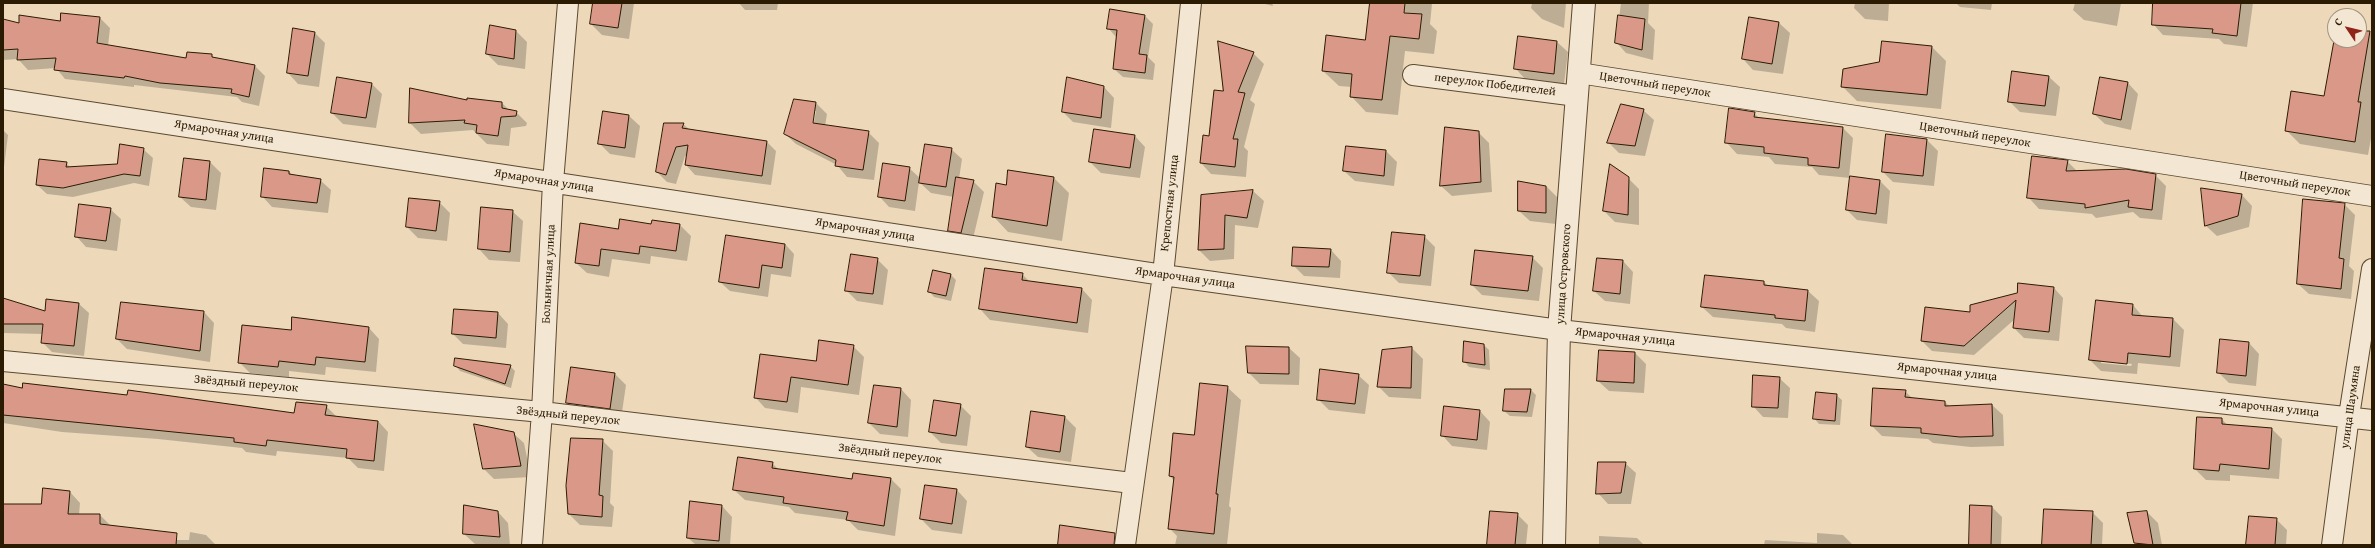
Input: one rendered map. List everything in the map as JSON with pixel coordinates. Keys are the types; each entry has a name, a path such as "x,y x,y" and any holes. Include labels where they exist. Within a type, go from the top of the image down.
{"street":[{"name":"Больничная улица","path":"532,545 542,412 553,182 568,3"},
{"name":"Крепостная улица","path":"1125,545 1132,483 1163,275 1191,3"},
{"name":"улица Островского","path":"1554,545 1559,330 1584,3"},
{"name":"Цветочный переулок","path":"1579,73 2372,196"},
{"name":"переулок Победителей","path":"1413,75 1577,96"},
{"name":"Ярмарочная улица","path":"3,99 1163,275 1559,330 2349,416 2372,420"},
{"name":"улица Шаумяна","path":"2332,545 2349,416 2372,270"},
{"name":"Звёздный переулок","path":"3,361 542,412 1132,483"}],"building":[{"path":"593,3 622,3 618,28 590,24"},
{"path":"1370,3 1405,3 1404,13 1422,14 1419,39 1390,36 1382,100 1350,97 1352,74 1322,71 1326,35 1365,40"},
{"path":"2153,3 2241,3 2237,36 2212,33 2213,29 2152,25"},
{"path":"1110,9 1145,15 1139,54 1147,55 1145,73 1113,69 1117,30 1107,29"},
{"path":"61,13 100,17 97,43 186,58 187,52 212,54 212,57 255,65 249,97 231,93 232,89 160,83 125,76 124,78 54,70 56,58 17,60 18,49 3,50 3,19 19,23 19,15 60,21"},
{"path":"1618,15 1645,19 1642,50 1615,43"},
{"path":"1749,17 1779,22 1772,64 1742,59"},
{"path":"490,25 516,30 514,59 486,54"},
{"path":"293,28 315,32 308,76 287,73"},
{"path":"2367,31 2370,31 2358,102 2361,102 2355,142 2285,131 2291,91 2324,96 2333,48 2367,48"},
{"path":"1518,36 1557,41 1554,74 1514,69"},
{"path":"1218,41 1254,52 1238,92 1245,93 1233,139 1238,139 1235,167 1200,163 1203,135 1209,136 1214,90 1223,91"},
{"path":"1882,41 1932,46 1927,95 1841,87 1843,69 1879,62"},
{"path":"2012,71 2049,76 2045,106 2008,102"},
{"path":"337,77 372,83 366,118 331,113"},
{"path":"1067,77 1104,86 1101,118 1062,112"},
{"path":"2100,77 2128,82 2121,120 2093,114"},
{"path":"410,88 467,100 467,98 502,102 502,108 517,111 516,116 501,117 498,136 476,133 477,125 464,123 465,120 409,123"},
{"path":"794,99 816,102 813,123 869,131 863,170 835,166 836,160 784,134"},
{"path":"1621,104 1644,109 1635,146 1607,143"},
{"path":"1729,108 1755,112 1754,117 1843,127 1839,168 1808,165 1808,158 1764,153 1764,147 1725,143"},
{"path":"603,111 629,115 625,148 598,144"},
{"path":"664,123 684,123 682,128 767,141 762,176 685,165 688,145 676,147 666,175 656,172"},
{"path":"1445,127 1479,131 1481,182 1440,186"},
{"path":"1094,129 1135,135 1130,168 1089,162"},
{"path":"1886,134 1927,139 1923,176 1882,172"},
{"path":"120,144 144,148 140,176 124,174 63,188 36,185 39,159 67,162 66,167 117,164"},
{"path":"925,144 952,148 946,187 919,183"},
{"path":"1346,146 1386,150 1384,176 1343,171"},
{"path":"2032,156 2068,160 2066,171 2126,169 2156,174 2152,210 2128,207 2129,200 2085,208 2085,204 2027,198"},
{"path":"184,158 210,161 206,200 179,197"},
{"path":"883,163 910,167 905,201 878,197"},
{"path":"1610,164 1629,177 1628,215 1603,211"},
{"path":"264,168 289,171 289,174 321,179 317,203 261,197"},
{"path":"1008,170 1054,177 1047,226 992,217 996,183 1006,185"},
{"path":"1850,176 1880,180 1876,214 1846,210"},
{"path":"956,177 974,180 961,233 948,231"},
{"path":"1518,181 1546,186 1546,213 1518,211"},
{"path":"2201,188 2242,194 2238,216 2205,226"},
{"path":"1253,190 1247,218 1225,215 1224,249 1198,250 1201,195"},
{"path":"409,198 440,201 436,231 406,227"},
{"path":"2303,199 2345,203 2339,258 2344,259 2341,289 2297,284"},
{"path":"79,204 111,208 106,241 75,237"},
{"path":"481,207 513,210 510,252 478,249"},
{"path":"620,219 651,224 652,220 680,224 676,251 640,246 639,254 601,249 599,266 575,263 580,223 618,229"},
{"path":"1392,232 1425,235 1420,276 1387,273"},
{"path":"726,235 785,244 782,268 762,265 759,288 719,282"},
{"path":"1293,247 1331,249 1329,267 1292,266"},
{"path":"1475,250 1533,256 1528,291 1471,285"},
{"path":"851,254 878,258 873,294 845,291"},
{"path":"1597,258 1623,260 1620,294 1593,291"},
{"path":"985,268 1023,273 1022,280 1082,288 1077,323 979,309"},
{"path":"933,270 951,274 946,296 928,292"},
{"path":"1705,275 1764,281 1764,285 1808,290 1805,321 1775,318 1775,315 1701,307"},
{"path":"2018,283 2054,287 2049,332 2013,328 2016,300 1964,346 1921,341 1925,307 1970,312 1970,305 2017,293"},
{"path":"3,298 45,311 46,299 79,303 74,346 41,343 43,324 3,324"},
{"path":"2096,300 2133,304 2132,315 2173,318 2170,357 2128,353 2127,364 2089,360"},
{"path":"121,302 204,311 200,351 116,339"},
{"path":"454,309 498,312 496,338 452,334"},
{"path":"292,317 369,327 365,362 316,357 315,365 279,361 278,367 238,363 242,325 291,330"},
{"path":"2220,339 2249,342 2246,376 2217,373"},
{"path":"819,340 854,345 848,385 791,377 787,402 754,398 760,354 816,361"},
{"path":"1464,341 1484,344 1485,365 1463,362"},
{"path":"1246,346 1289,347 1289,374 1248,373"},
{"path":"1412,347 1411,388 1377,387 1382,350"},
{"path":"1599,350 1635,352 1634,383 1597,381"},
{"path":"455,358 511,365 505,384 454,366"},
{"path":"571,367 615,373 610,409 566,403"},
{"path":"1320,369 1359,374 1355,404 1317,400"},
{"path":"1753,375 1780,377 1778,408 1752,407"},
{"path":"23,383 127,395 128,390 294,413 296,402 327,405 325,415 378,421 374,461 346,458 347,449 267,440 266,446 234,442 234,438 3,415 3,384 22,388"},
{"path":"1200,383 1228,386 1216,494 1218,494 1214,534 1168,529 1174,477 1169,476 1173,433 1194,435"},
{"path":"874,385 901,388 897,427 868,423"},
{"path":"1873,388 1906,390 1905,397 1945,401 1945,406 1992,404 1993,436 1960,437 1921,433 1921,428 1871,426"},
{"path":"1505,389 1531,389 1527,412 1503,411"},
{"path":"1816,392 1837,394 1835,421 1813,419"},
{"path":"934,400 961,404 956,436 929,432"},
{"path":"1444,406 1480,410 1477,440 1441,436"},
{"path":"1031,411 1065,416 1060,452 1026,447"},
{"path":"2197,417 2222,418 2222,424 2272,428 2269,469 2220,464 2219,471 2194,469"},
{"path":"474,424 514,432 521,466 483,469"},
{"path":"571,438 603,439 599,495 603,496 602,517 568,514 566,486"},
{"path":"738,457 773,462 772,468 852,479 853,473 891,478 884,526 846,520 848,512 783,503 784,497 733,490"},
{"path":"1598,462 1626,462 1621,493 1596,494"},
{"path":"925,485 957,489 952,524 920,519"},
{"path":"43,488 70,491 68,514 100,514 100,524 177,533 176,545 3,545 3,504 41,504"},
{"path":"690,501 722,505 719,541 687,538"},
{"path":"464,505 498,511 500,537 463,534"},
{"path":"1970,505 1992,506 1991,545 1969,545"},
{"path":"2044,509 2093,511 2091,545 2042,545"},
{"path":"1490,511 1518,513 1515,545 1487,545"},
{"path":"2147,511 2153,545 2134,543 2127,513"},
{"path":"2249,516 2277,518 2275,545 2246,545"},
{"path":"1060,525 1115,533 1114,545 1058,545"}]}
